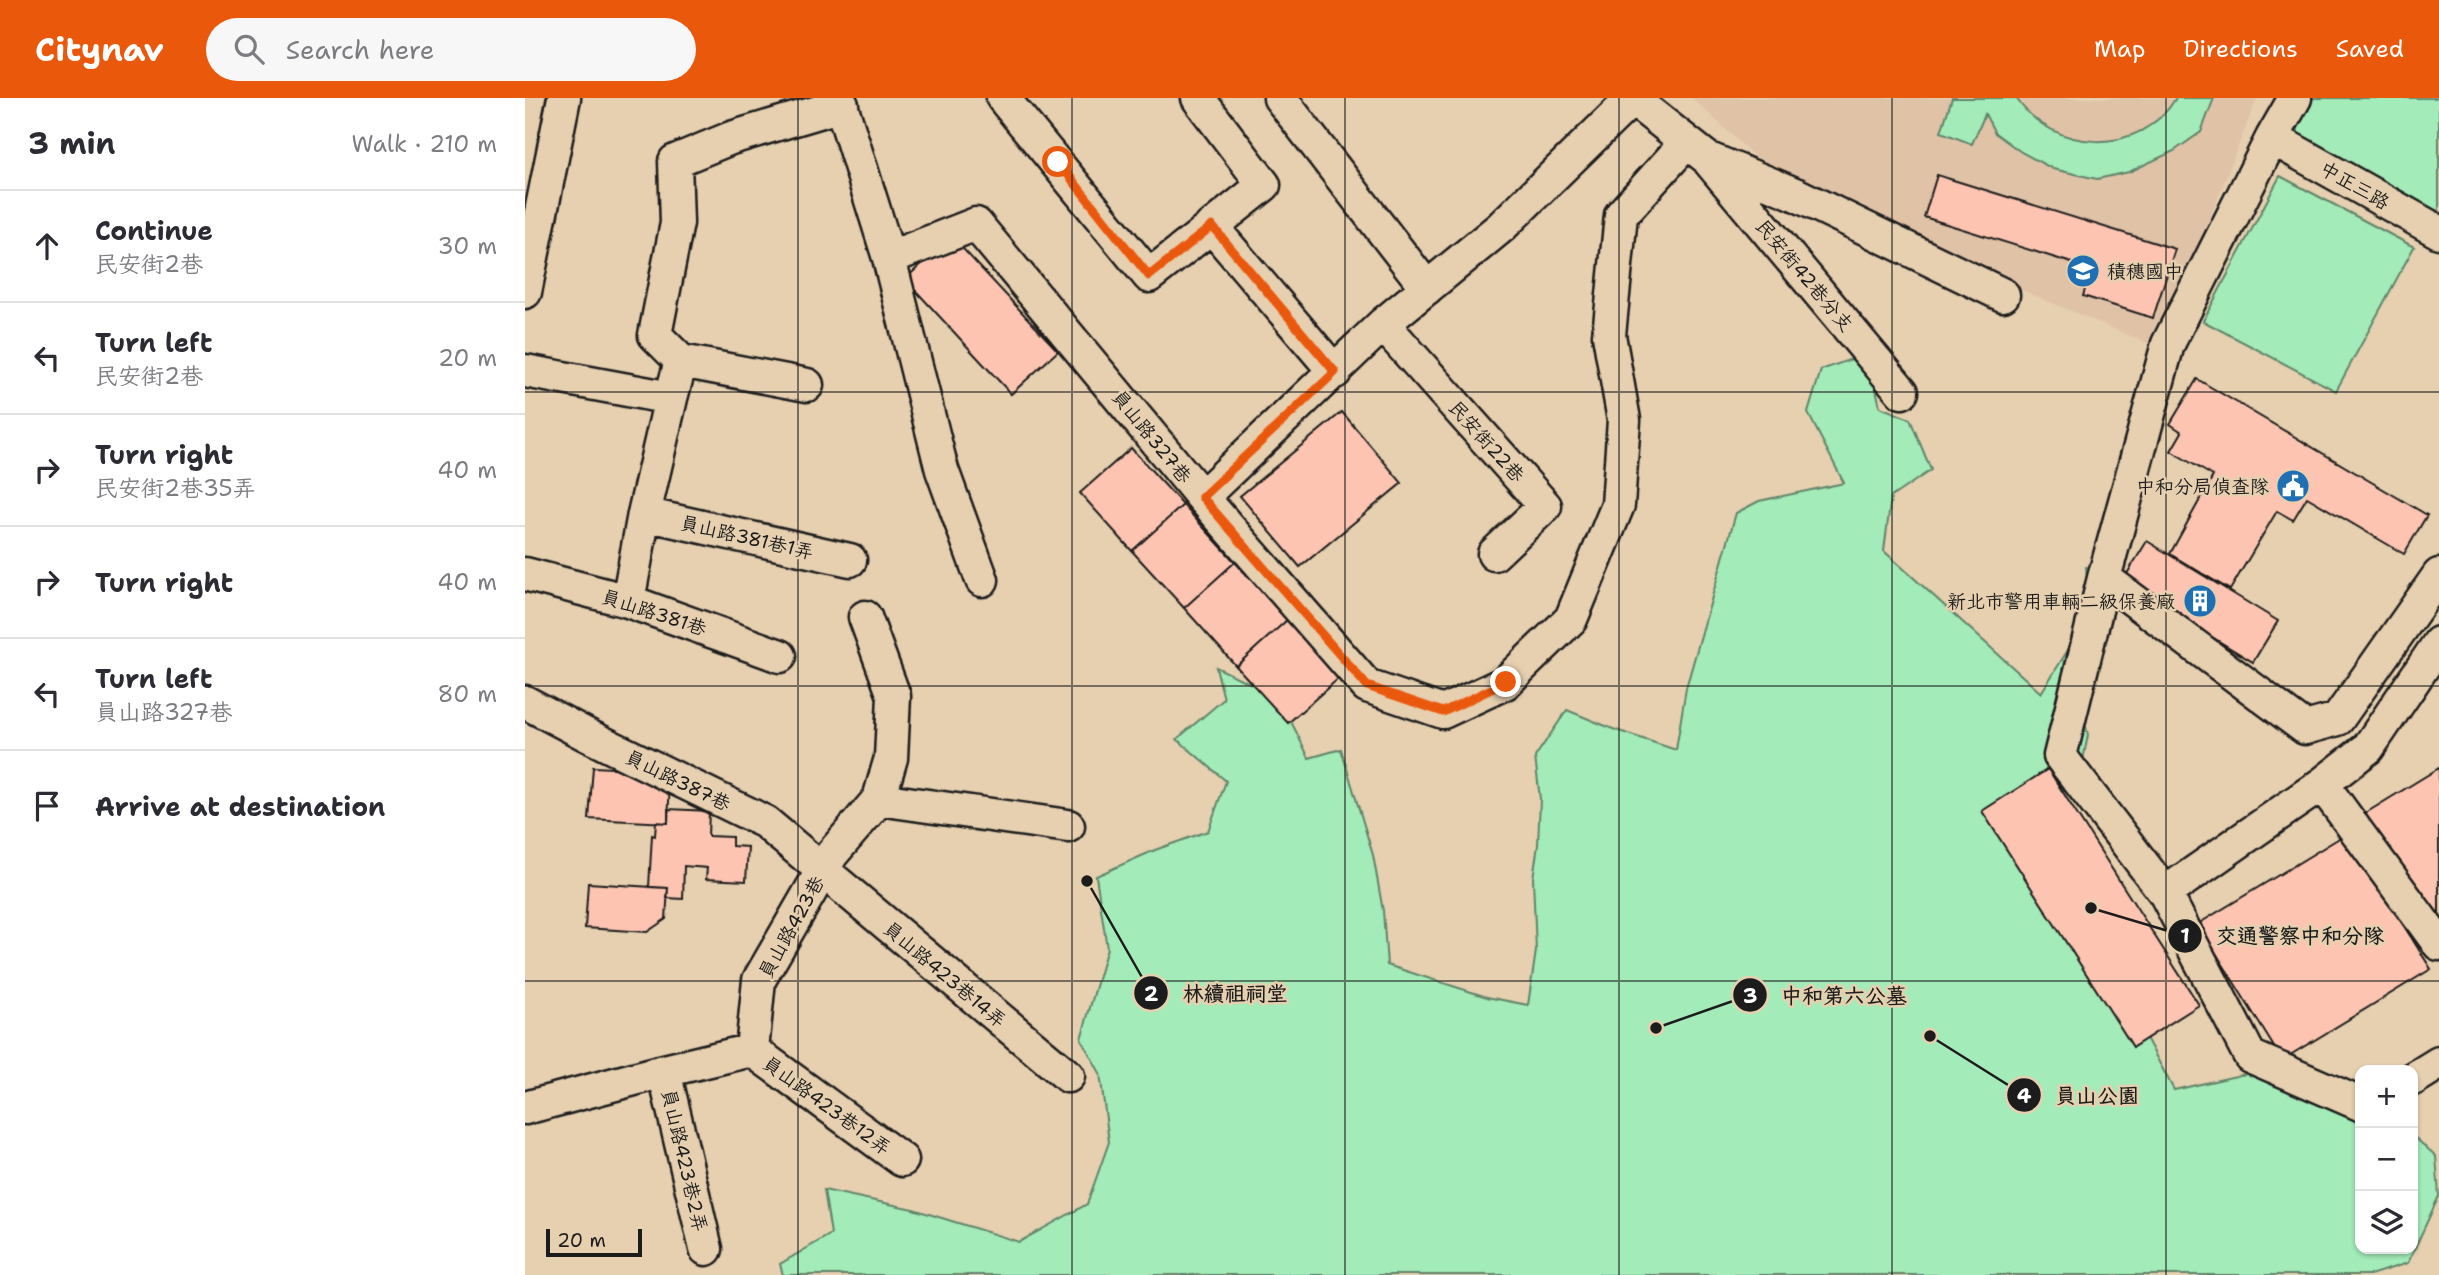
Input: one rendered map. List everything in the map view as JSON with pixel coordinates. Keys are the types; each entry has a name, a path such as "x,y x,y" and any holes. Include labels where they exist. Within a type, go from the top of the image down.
{"street":[{"path":"525,292 530,236 564,98"},
{"path":"1003,98 1149,276 1264,185 1198,98"},
{"path":"1280,98 1427,288"},
{"path":"1202,497 1383,324 1501,227 1632,98 1697,150 1795,194 2003,295"},
{"path":"2295,98 2271,138 2168,344 2104,578 2060,756 2165,894 2251,1056 2355,1102"},
{"path":"807,385 681,361 655,335 677,223 675,161 731,138 840,102 889,258 942,470 982,580"},
{"name":"中正三路","path":"2271,138 2439,232"},
{"name":"民安街42巷分支","path":"1697,150 1902,392"},
{"name":"員山路327巷","path":"889,258 976,224 1202,497 1367,686 1443,712 1506,682 1571,619 1618,505 1624,421 1609,335 1621,215 1697,150"},
{"path":"1212,226 1335,372"},
{"name":"民安街22巷","path":"1383,324 1545,506 1494,554"},
{"path":"628,601 644,514 681,361"},
{"path":"525,371 671,398"},
{"name":"員山路381巷1弄","path":"644,514 850,560"},
{"name":"員山路381巷","path":"525,573 628,601 781,656"},
{"path":"2104,578 2305,728 2338,719 2439,575"},
{"name":"員山路423巷","path":"752,1050 759,980 831,854 879,799 891,758 894,696 865,617"},
{"path":"2165,894 2322,784 2368,748 2439,643"},
{"name":"員山路387巷","path":"525,702 765,822 821,872"},
{"path":"2322,784 2439,944"},
{"path":"879,799 1068,826"},
{"name":"員山路423巷14弄","path":"821,872 1068,1076"},
{"path":"525,1108 664,1070 752,1050"},
{"name":"員山路423巷12弄","path":"752,1050 902,1160"},
{"path":"2418,1076 2439,1063"},
{"name":"員山路423巷2弄","path":"664,1070 706,1249"}],"shaded area":[{"name":"積穗國中","path":"1692,98 2257,98 2159,348 1795,194"}],"green space":[{"path":"1952,98 2016,98 2032,116 2052,130 2074,138 2097,141 2120,139 2141,131 2160,117 2176,98 2214,98 2201,132 2174,151 2129,172 2097,179 2053,169 2021,152 1995,133 1985,114 1972,144 1941,132"},
{"path":"2312,98 2439,98 2439,221 2299,141 2297,123"},
{"path":"2280,176 2414,247 2336,391 2203,321"},
{"path":"1868,353 1880,407 1910,419 1931,470 1891,497 1884,551 2041,693 2090,615 2086,567 2118,570 2121,594 2077,691 2088,735 2078,785 2010,813 2145,1036 2174,1090 2267,1069 2355,1107 2355,1254 2412,1254 2408,1263 2370,1275 783,1275 780,1264 831,1234 824,1190 913,1209 1019,1242 1087,1204 1109,1142 1100,1073 1081,1039 1107,948 1096,876 1155,850 1208,831 1226,781 1177,739 1224,699 1216,667 1279,697 1309,758 1341,749 1373,855 1383,911 1387,965 1487,997 1528,1005 1536,951 1533,878 1540,799 1535,757 1567,710 1676,750 1686,688 1736,513 1759,501 1844,483 1808,413 1821,370"},
{"path":"2418,1140 2436,1156 2439,1196 2418,1241"}],"building":[{"path":"1937,175 2175,249 2153,318 2083,296 2091,269 1924,217"},
{"path":"952,237 1058,351 1011,394 905,279"},
{"name":"中和分局偵查隊","path":"2197,379 2427,515 2404,554 2307,497 2293,520 2277,511 2230,590 2170,554 2213,476 2171,451 2182,432 2170,424"},
{"path":"1342,412 1402,483 1300,567 1240,496"},
{"path":"1131,448 1183,505 1132,551 1080,493"},
{"path":"1183,505 1235,562 1184,608 1132,551"},
{"name":"新北市警用車輛二級保養廠","path":"2147,541 2278,621 2253,662 2122,582"},
{"path":"1235,562 1287,620 1236,666 1184,608"},
{"path":"1287,620 1339,678 1288,723 1236,666"},
{"path":"593,767 653,770 670,780 668,823 589,819"},
{"path":"2439,768 2439,921 2364,814"},
{"path":"2048,769 2199,1005 2133,1047 1982,811"},
{"path":"668,809 709,811 708,836 732,837 732,846 748,847 746,881 706,879 707,868 684,866 683,899 667,898 668,888 649,887 652,835 655,836 656,822 668,823"},
{"path":"2346,834 2431,969 2282,1060 2198,924"},
{"path":"588,883 668,888 666,919 647,932 585,928"}],"place":[{"name":"積穗國中","path":"2083,271"},
{"name":"中和分局偵查隊","path":"2293,486"},
{"name":"新北市警用車輛二級保養廠","path":"2200,601"},
{"name":"林續祖祠堂","path":"1087,881"},
{"name":"交通警察中和分隊","path":"2091,908"},
{"name":"中和第六公墓","path":"1656,1028"},
{"name":"員山公園","path":"1930,1036"}],"route":[{"path":"1058,162 1149,276 1212,226 1335,372 1202,497 1367,686 1443,712 1506,682"}]}
